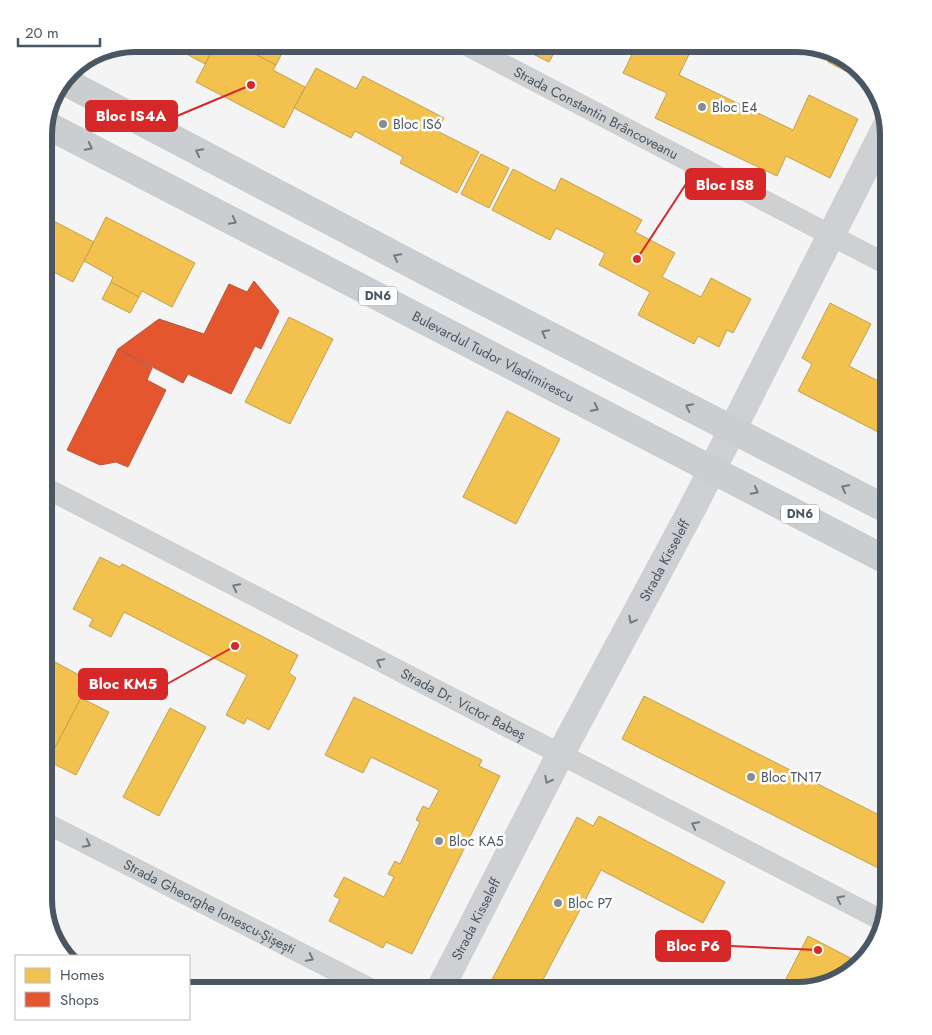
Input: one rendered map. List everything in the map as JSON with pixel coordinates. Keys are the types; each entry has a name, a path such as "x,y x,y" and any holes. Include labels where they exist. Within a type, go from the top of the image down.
{"main road":[{"path":"70,84 440,280 880,506"},
{"name":"Bulevardul Tudor Vladimirescu","path":"53,128 880,556"}],"street":[{"name":"Strada Constantin Brâncoveanu","path":"480,53 880,261"},
{"name":"Strada Kisseleff","path":"445,982 560,755 692,509 880,139"},
{"name":"Strada Dr. Victor Babeș","path":"53,491 877,919"},
{"name":"Strada Gheorghe Ionescu-Șișești","path":"52,826 357,982"}],"building: Homes":[{"path":"183,52 212,52 205,64"},
{"path":"212,52 240,52 245,55 247,52 252,52 276,65 273,70 305,87 284,128 196,82"},
{"path":"252,52 282,52 276,65"},
{"path":"530,53 554,53 549,62"},
{"name":"Bloc E4","path":"633,53 690,53 679,75 793,130 809,95 858,119 830,178 786,156 777,176 655,118 667,93 623,73"},
{"path":"829,60 833,61 852,74 828,62"},
{"name":"Bloc IS6","path":"316,68 356,89 363,76 444,118 437,131 479,152 457,193 400,163 403,157 355,131 351,138 294,108"},
{"path":"481,154 509,168 489,208 461,194"},
{"path":"513,169 555,191 561,178 642,220 635,232 675,253 662,277 701,297 711,278 751,299 733,333 727,330 719,347 698,336 694,344 638,315 650,292 599,265 605,253 556,228 550,240 492,210"},
{"path":"106,217 195,263 172,307 142,291 139,297 111,282 113,277 84,261"},
{"path":"53,221 94,242 73,282 53,272"},
{"path":"111,282 139,297 130,313 102,299"},
{"path":"830,303 871,324 849,366 880,382 880,433 798,391 812,364 802,358"},
{"path":"289,317 333,339 290,424 245,402"},
{"path":"507,411 560,439 516,524 463,497"},
{"path":"100,557 120,567 122,564 298,655 289,673 296,678 269,730 247,718 244,724 226,715 247,675 124,612 111,637 89,626 93,619 73,609"},
{"path":"52,661 90,681 52,753"},
{"name":"Bloc TN17","path":"644,696 880,815 880,869 622,739"},
{"name":"Bloc KA5","path":"354,697 482,760 479,766 500,776 412,954 386,942 383,948 329,921 340,899 334,896 344,877 384,897 394,877 388,874 395,861 400,864 420,822 416,820 423,806 429,809 439,790 371,757 363,773 325,755"},
{"path":"81,698 109,712 76,775 52,763 52,753"},
{"path":"170,708 206,727 159,816 123,797"},
{"name":"Bloc P7","path":"599,816 725,882 703,923 601,870 542,982 491,982 577,817 593,826"},
{"path":"808,936 853,959 833,974 813,981 791,982 786,979"}],"building: Shops":[{"path":"254,281 279,311 261,349 255,346 231,394 188,374 183,383 118,349 159,319 204,334 229,284 247,292"},
{"path":"118,349 152,368 147,380 166,390 128,467 116,462 100,465 67,450"}],"place":[{"name":"Bloc IS4A","path":"251,85"},
{"name":"Bloc E4","path":"702,107"},
{"name":"Bloc IS6","path":"383,124"},
{"name":"Bloc IS8","path":"637,259"},
{"name":"Bloc KM5","path":"235,646"},
{"name":"Bloc TN17","path":"751,777"},
{"name":"Bloc KA5","path":"439,841"},
{"name":"Bloc P7","path":"558,903"},
{"name":"Bloc P6","path":"818,950"}]}
